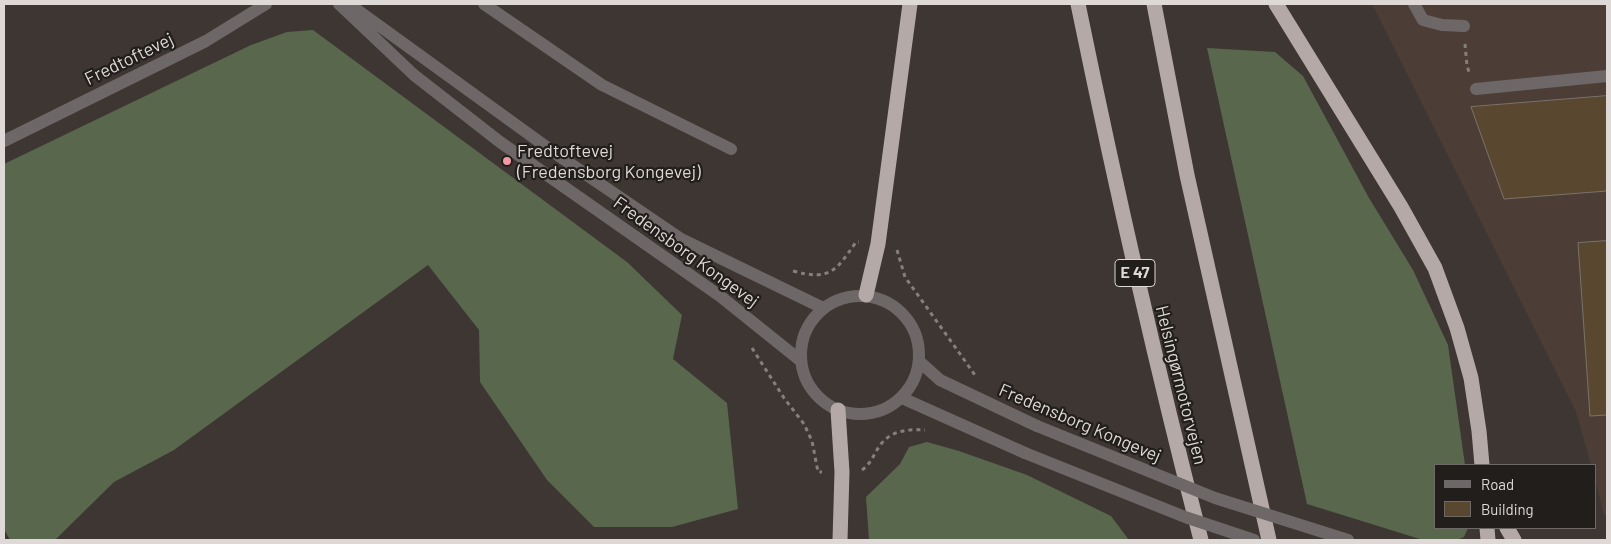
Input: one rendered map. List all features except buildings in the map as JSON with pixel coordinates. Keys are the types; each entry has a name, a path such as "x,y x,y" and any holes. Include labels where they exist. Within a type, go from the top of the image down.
{"highway":[{"path":"866,295 878,244 910,4"},
{"name":"Helsingørmotorvejen","path":"1078,4 1128,244 1200,540"},
{"path":"1154,4 1187,174 1269,540"},
{"path":"1276,4 1401,207 1435,268 1457,328 1471,378 1482,464"},
{"path":"838,410 842,472 840,540"},
{"path":"1479,431 1492,464"},
{"path":"1508,529 1514,540"}],"street":[{"name":"Fredtoftevej","path":"4,141 206,41 266,4"},
{"name":"Fredensborg Kongevej","path":"339,4 414,75 492,136 712,291 801,361"},
{"name":"Fredensborg Kongevej","path":"349,4 559,156 681,239 823,308"},
{"path":"484,4 602,85 731,149"},
{"path":"1414,4 1423,20 1442,25 1464,26"},
{"path":"1476,89 1607,76"},
{"path":"866,295 884,300 900,310 912,325 919,343 920,362 914,381 902,398 888,408 871,413 854,414 838,410 824,402 812,390 805,376 801,361 802,341 810,323 823,308 836,300 866,295"},
{"name":"Fredensborg Kongevej","path":"920,362 940,380 1037,426 1215,498 1348,540"},
{"path":"902,398 1025,453 1186,517 1254,540"}],"path":[{"path":"1464,26 1467,66 1476,89"}],"shaded area":[{"path":"1372,4 1607,4 1607,516 1604,515 1596,484 1596,464 1591,464 1576,412"}],"green space":[{"path":"313,30 627,262 682,315 673,359 727,403 738,509 672,527 594,527 547,480 480,382 479,330 428,265 174,450 114,482 55,540 10,540 4,529 4,164 251,45 287,32"},
{"path":"1207,48 1275,52 1303,76 1369,198 1413,270 1448,345 1465,464 1434,464 1434,529 1468,529 1464,537 1457,540 1423,540 1307,504"},
{"path":"927,442 1027,475 1111,516 1129,540 869,540 866,497 900,464 909,447"}],"place":[{"name":"Fredtoftevej (Fredensborg Kongevej)","path":"507,161"}]}
